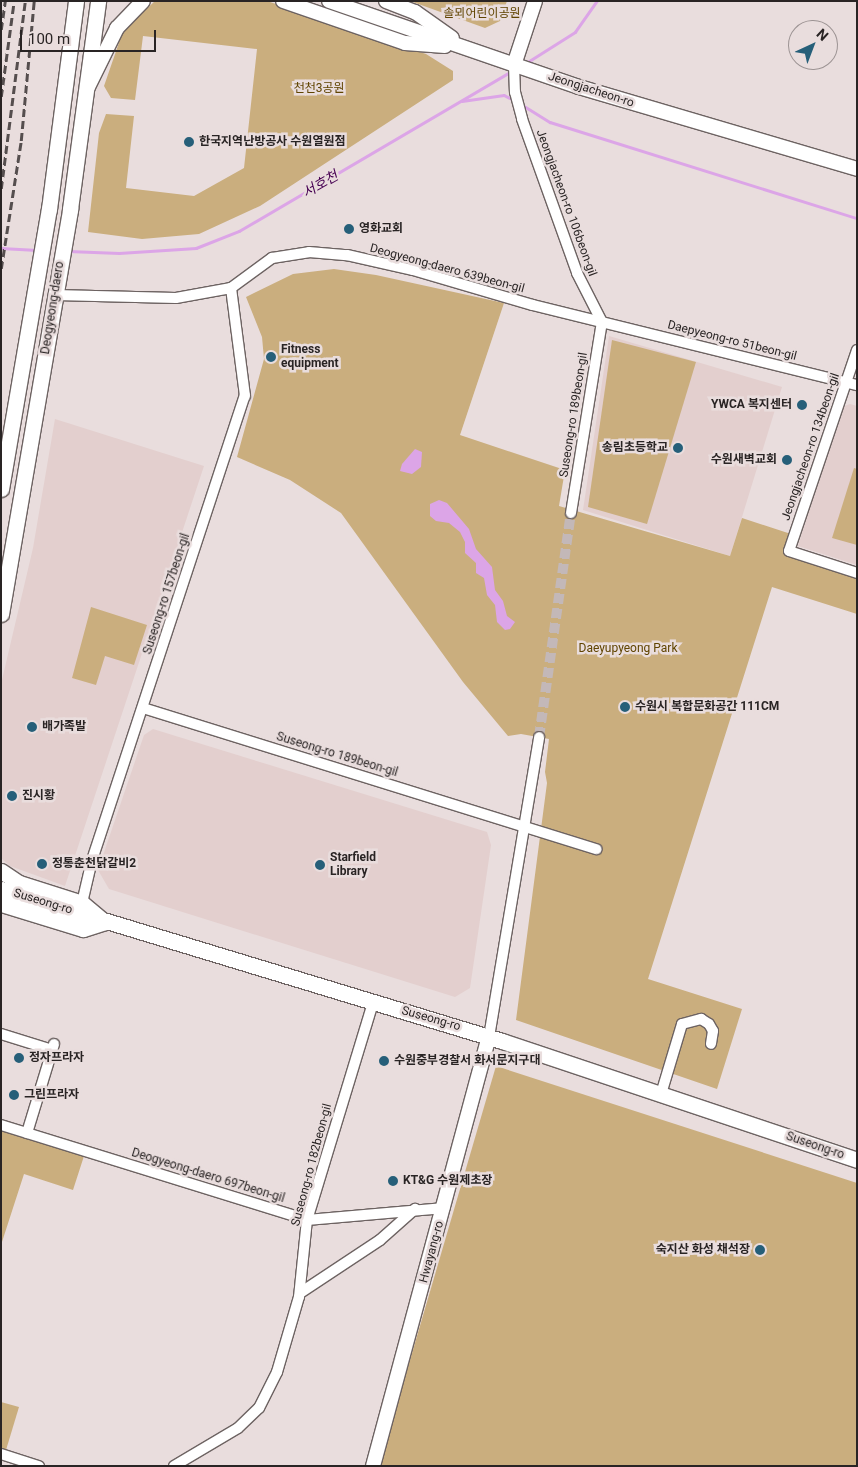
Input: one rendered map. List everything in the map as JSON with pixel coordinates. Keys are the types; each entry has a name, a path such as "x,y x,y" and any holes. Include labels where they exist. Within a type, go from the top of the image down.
{"main road":[{"name":"Deogyeong-daero","path":"1,489 48,208 76,1"},
{"name":"Deogyeong-daero","path":"1,614 70,209 88,87 98,1"},
{"path":"1,871 19,883 82,903 105,922"},
{"name":"Suseong-ro","path":"1,889 489,1037 857,1160"},
{"path":"1,904 83,929 105,922"}],"street":[{"path":"88,87 118,28 143,1"},
{"path":"283,1 405,43 465,48"},
{"name":"Jeongjacheon-ro","path":"329,1 579,87 857,169"},
{"path":"386,1 415,12 465,48"},
{"path":"515,65 535,1"},
{"name":"Jeongjacheon-ro 106beon-gil","path":"515,65 515,92 522,119 577,273 602,322"},
{"name":"Deogyeong-daero 639beon-gil","path":"55,292 176,298 231,288 272,258 309,252 347,256 404,268 602,322"},
{"name":"Suseong-ro 157beon-gil","path":"82,903 89,868 245,396 231,288"},
{"name":"Daepyeong-ro 51beon-gil","path":"602,322 851,384"},
{"name":"Suseong-ro 189beon-gil","path":"571,512 602,322"},
{"name":"Jeongjacheon-ro 134beon-gil","path":"857,350 851,384 789,551 857,573"},
{"name":"Suseong-ro 189beon-gil","path":"143,708 597,849"},
{"path":"489,1037 539,737"},
{"name":"Suseong-ro 182beon-gil","path":"174,1466 238,1428 259,1408 277,1372 300,1293 307,1220 373,1002"},
{"path":"661,1094 682,1024 701,1019 709,1024 713,1031 711,1044"},
{"path":"1,1034 53,1048 27,1133"},
{"name":"Hwayang-ro","path":"373,1466 489,1037"},
{"name":"Deogyeong-daero 697beon-gil","path":"1,1125 307,1220 444,1208"},
{"path":"300,1293 380,1240 416,1210"},
{"path":"1,1454 39,1466"}],"shaded area":[{"name":"송림초등학교","path":"609,336 782,387 730,556 583,510"},
{"path":"850,404 857,406 857,565 798,546 841,407"},
{"path":"55,419 204,466 65,886 10,866 1,858 1,684 33,548"},
{"path":"415,449 422,452 421,467 412,474 400,471 402,464"},
{"path":"439,500 447,503 469,529 476,549 492,567 495,590 503,601 507,616 515,622 510,629 505,630 497,622 495,605 487,595 484,578 476,573 476,563 465,553 465,542 460,532 449,523 436,521 430,516 430,504"},
{"path":"153,729 487,832 491,845 470,988 455,997 109,889 98,870 144,735"}],"green space":[{"name":"천천3공원","path":"155,1 267,1 426,54 453,71 453,80 260,206 199,234 142,239 88,232 99,133 106,114 134,116 126,188 194,196 244,168 257,49 143,36 135,100 111,98 104,86 123,31"},
{"name":"솔뫼어린이공원","path":"410,1 507,1 500,21 485,28"},
{"name":"Daeyupyeong Park","path":"334,269 376,275 504,303 460,435 565,470 559,506 730,556 742,518 791,534 785,553 857,577 857,614 772,587 648,979 742,1009 717,1089 516,1020 547,783 545,772 549,739 521,734 508,736 463,682 341,513 290,480 237,457 264,359 262,337 246,297 293,274"},
{"path":"612,340 696,362 647,524 588,507"},
{"path":"854,468 857,469 857,545 832,538"},
{"path":"91,607 147,625 134,665 105,656 96,685 72,678"},
{"path":"496,1066 857,1183 856,1466 379,1466"},
{"path":"1,1129 84,1156 73,1190 24,1174 1,1245"},
{"path":"1,1402 19,1407 6,1450 1,1449"}],"waterway":[{"name":"서호천","path":"526,63 575,32 597,1"},
{"name":"서호천","path":"68,251 119,253 196,248 239,231 510,72"},
{"path":"462,101 504,95 514,100"},
{"path":"521,104 550,122 857,218"},
{"name":"서호천","path":"1,248 37,250"}],"tunnel":[{"path":"539,737 571,513"}],"railway":[{"path":"1,30 5,1"},
{"path":"1,97 14,1"},
{"path":"1,189 25,1"},
{"path":"1,269 21,141 34,1"}],"place":[{"name":"한국지역난방공사 수원열원점","path":"189,142"},
{"name":"영화교회","path":"349,229"},
{"name":"Fitness equipment","path":"271,357"},
{"name":"YWCA 복지센터","path":"802,405"},
{"name":"송림초등학교","path":"678,448"},
{"name":"수원새벽교회","path":"787,460"},
{"name":"수원시 복합문화공간 111CM","path":"625,707"},
{"name":"배가족발","path":"32,727"},
{"name":"진시황","path":"12,796"},
{"name":"정통춘천닭갈비2","path":"42,864"},
{"name":"Starfield Library","path":"320,865"},
{"name":"정자프라자","path":"19,1058"},
{"name":"수원중부경찰서 화서문지구대","path":"384,1061"},
{"name":"그린프라자","path":"14,1095"},
{"name":"KT&G 수원제초장","path":"393,1181"},
{"name":"숙지산 화성 채석장","path":"760,1250"}]}
